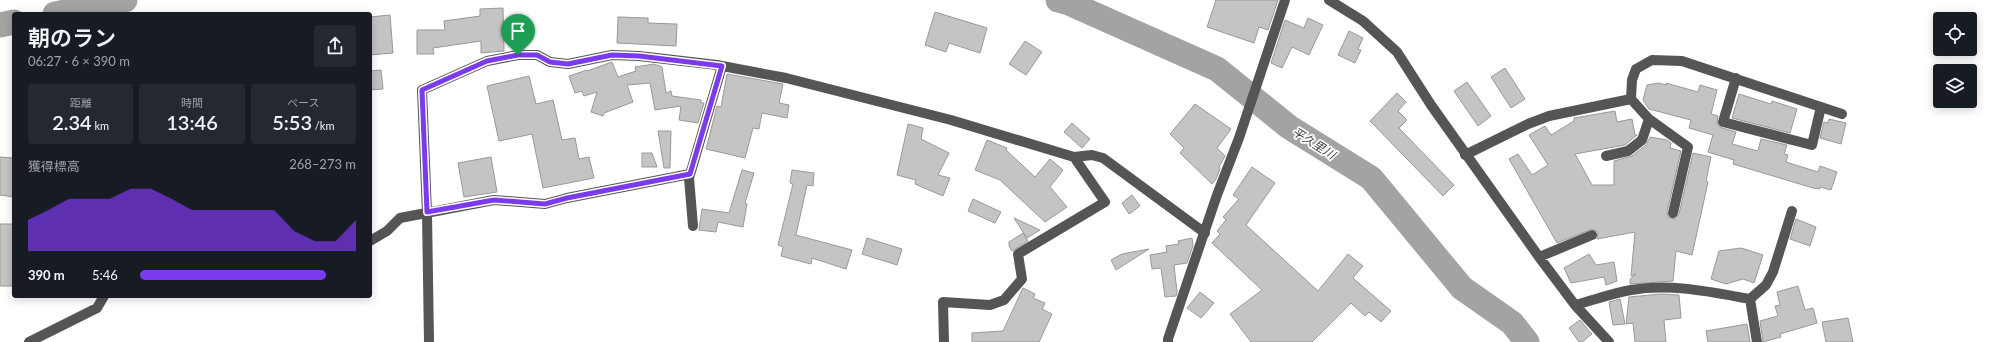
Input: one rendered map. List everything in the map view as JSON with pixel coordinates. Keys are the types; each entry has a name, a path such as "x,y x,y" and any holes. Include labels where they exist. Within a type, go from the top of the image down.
{"street":[{"path":"1168,342 1285,0"},
{"path":"1329,0 1363,21 1397,52 1465,154 1539,257 1575,304 1609,342"},
{"path":"429,342 427,212 422,90 487,61 518,55 537,55 550,62 568,64 612,55 639,56 722,66 786,78 951,120 1074,157 1092,155 1103,158 1205,233"},
{"path":"1673,213 1688,147 1649,119 1631,99 1632,80 1636,69 1652,60 1682,61 1842,114"},
{"path":"693,226 689,178 722,66"},
{"path":"1736,78 1723,122 1812,145 1822,107"},
{"path":"1465,154 1528,124 1549,116 1631,99"},
{"path":"1606,156 1628,151 1642,140 1649,119"},
{"path":"944,342 943,302 990,306 1004,300 1022,279 1018,254 1105,202 1074,157"},
{"path":"372,239 386,230 400,218 427,212 494,200 545,204 567,198 690,174"},
{"path":"1750,299 1766,285 1772,272 1792,211"},
{"path":"1539,257 1592,235"},
{"path":"1575,304 1632,290 1657,288 1691,289 1750,299"},
{"path":"29,342 97,308 103,298"},
{"path":"1750,299 1757,342"}],"building":[{"path":"1216,0 1278,0 1268,30 1259,27 1254,43 1207,27"},
{"path":"503,8 504,51 481,53 481,41 433,48 434,54 417,54 417,30 445,30 444,21 480,16 480,9"},
{"path":"935,12 987,28 980,53 949,43 946,52 925,45"},
{"path":"390,15 393,53 372,55 372,17"},
{"path":"618,17 648,18 648,23 677,24 676,46 617,43"},
{"path":"1308,18 1323,25 1309,55 1292,47 1282,68 1271,63 1285,20 1304,28"},
{"path":"1349,31 1363,38 1358,49 1361,50 1355,63 1338,55"},
{"path":"1025,41 1042,52 1026,75 1009,64"},
{"path":"612,62 618,77 636,71 635,67 654,64 662,67 666,93 671,91 672,96 701,100 701,103 704,103 698,123 679,120 681,106 655,110 650,83 627,85 633,102 604,113 603,116 591,112 597,92 584,96 582,91 575,93 569,76"},
{"path":"1505,68 1525,99 1511,108 1491,77"},
{"path":"381,70 383,89 372,90 372,71"},
{"path":"727,74 783,84 779,103 789,105 787,118 762,113 759,129 753,128 745,158 706,149 717,106 721,107"},
{"path":"529,76 536,104 553,100 562,140 575,138 579,159 589,157 594,178 543,188 532,134 499,141 487,86"},
{"path":"1467,82 1491,116 1478,126 1454,91"},
{"path":"1658,83 1666,85 1666,83 1698,92 1700,85 1717,90 1711,114 1718,116 1717,123 1719,127 1736,132 1732,144 1758,151 1761,139 1787,145 1784,154 1788,155 1786,162 1818,172 1820,166 1837,172 1831,190 1820,187 1820,189 1813,188 1733,164 1734,160 1708,152 1713,135 1689,128 1691,120 1649,109 1643,100 1647,85"},
{"path":"1397,93 1406,102 1398,111 1407,120 1399,128 1454,185 1443,196 1370,121"},
{"path":"1739,94 1771,104 1772,101 1797,109 1790,133 1732,118"},
{"path":"1195,104 1231,129 1217,148 1225,156 1219,167 1220,169 1216,179 1212,184 1180,153 1184,148 1170,134"},
{"path":"1615,111 1617,122 1632,119 1635,135 1637,135 1625,145 1575,154 1592,185 1614,185 1614,161 1632,156 1646,145 1650,137 1667,140 1671,143 1670,148 1681,151 1667,212 1668,217 1675,219 1679,214 1693,153 1711,157 1706,181 1708,182 1692,255 1676,251 1673,281 1630,284 1630,279 1636,274 1631,276 1635,232 1597,239 1598,232 1592,229 1557,243 1509,159 1518,154 1532,175 1548,165 1529,135 1545,126 1551,135 1574,121 1574,118"},
{"path":"1829,119 1846,123 1841,144 1820,138 1824,122 1828,123"},
{"path":"1072,123 1090,139 1082,148 1064,132"},
{"path":"908,124 923,128 921,139 949,153 938,175 950,178 943,196 915,184 916,180 897,175"},
{"path":"658,131 671,131 670,168 664,168"},
{"path":"987,140 1007,148 1006,150 1035,177 1050,159 1063,170 1050,187 1067,207 1045,222 1000,180 975,170"},
{"path":"642,153 652,153 657,167 642,167"},
{"path":"0,157 12,158 12,197 0,195"},
{"path":"491,157 497,192 464,197 458,163"},
{"path":"1252,167 1275,183 1246,225 1318,291 1348,254 1363,266 1353,278 1391,311 1381,322 1369,312 1365,316 1351,303 1312,342 1251,342 1230,314 1262,290 1212,243 1220,234 1217,231 1226,220 1223,217 1239,199 1233,195"},
{"path":"742,170 754,173 745,203 747,204 743,227 718,222 716,232 699,230 702,209 729,213"},
{"path":"792,170 814,173 813,186 807,185 796,235 852,250 846,269 812,258 811,264 781,256 783,247 778,245 793,184 790,183"},
{"path":"1132,195 1140,206 1129,214 1122,203"},
{"path":"973,199 1001,212 995,223 968,211"},
{"path":"1014,218 1040,230 1027,238"},
{"path":"1796,219 1816,227 1810,246 1790,239"},
{"path":"0,224 12,224 12,286 0,286"},
{"path":"1023,233 1028,241 1012,251 1009,246 1009,242"},
{"path":"867,238 902,249 897,265 862,254"},
{"path":"1192,238 1193,246 1187,263 1174,265 1177,292 1176,296 1165,297 1161,268 1152,269 1150,255 1167,252 1166,246 1179,244 1178,241"},
{"path":"1741,248 1763,255 1754,283 1743,279 1726,284 1711,279 1719,251"},
{"path":"1149,249 1116,270 1111,260 1122,254"},
{"path":"1589,254 1596,265 1614,262 1617,281 1606,285 1604,277 1571,283 1564,268"},
{"path":"1798,286 1805,310 1813,308 1817,323 1780,334 1781,337 1763,342 1760,321 1778,316 1775,306 1780,305 1777,292"},
{"path":"1023,288 1035,294 1033,298 1045,303 1042,309 1052,314 1039,342 972,342 972,333 1003,331"},
{"path":"1200,292 1214,303 1201,318 1187,308"},
{"path":"1661,294 1679,295 1681,318 1664,320 1666,342 1635,342 1633,323 1626,324 1629,297"},
{"path":"1620,299 1625,324 1613,325 1609,302"},
{"path":"1848,318 1853,342 1826,342 1822,322"},
{"path":"1580,320 1592,334 1582,342 1579,342 1569,328"},
{"path":"1747,324 1750,342 1708,342 1706,331"}],"waterway":[{"name":"平久里川","path":"65,12 125,0"},
{"name":"平久里川","path":"1058,0 1069,3 1217,69 1289,127 1371,178 1462,288 1512,323 1527,342"},
{"name":"平久里川","path":"0,25 12,22"}],"route":[{"path":"518,55 537,55 550,62 568,64 612,55 639,56 722,66 690,174 567,198 545,204 494,200 427,212 422,90 459,72 487,61 518,55"}]}
